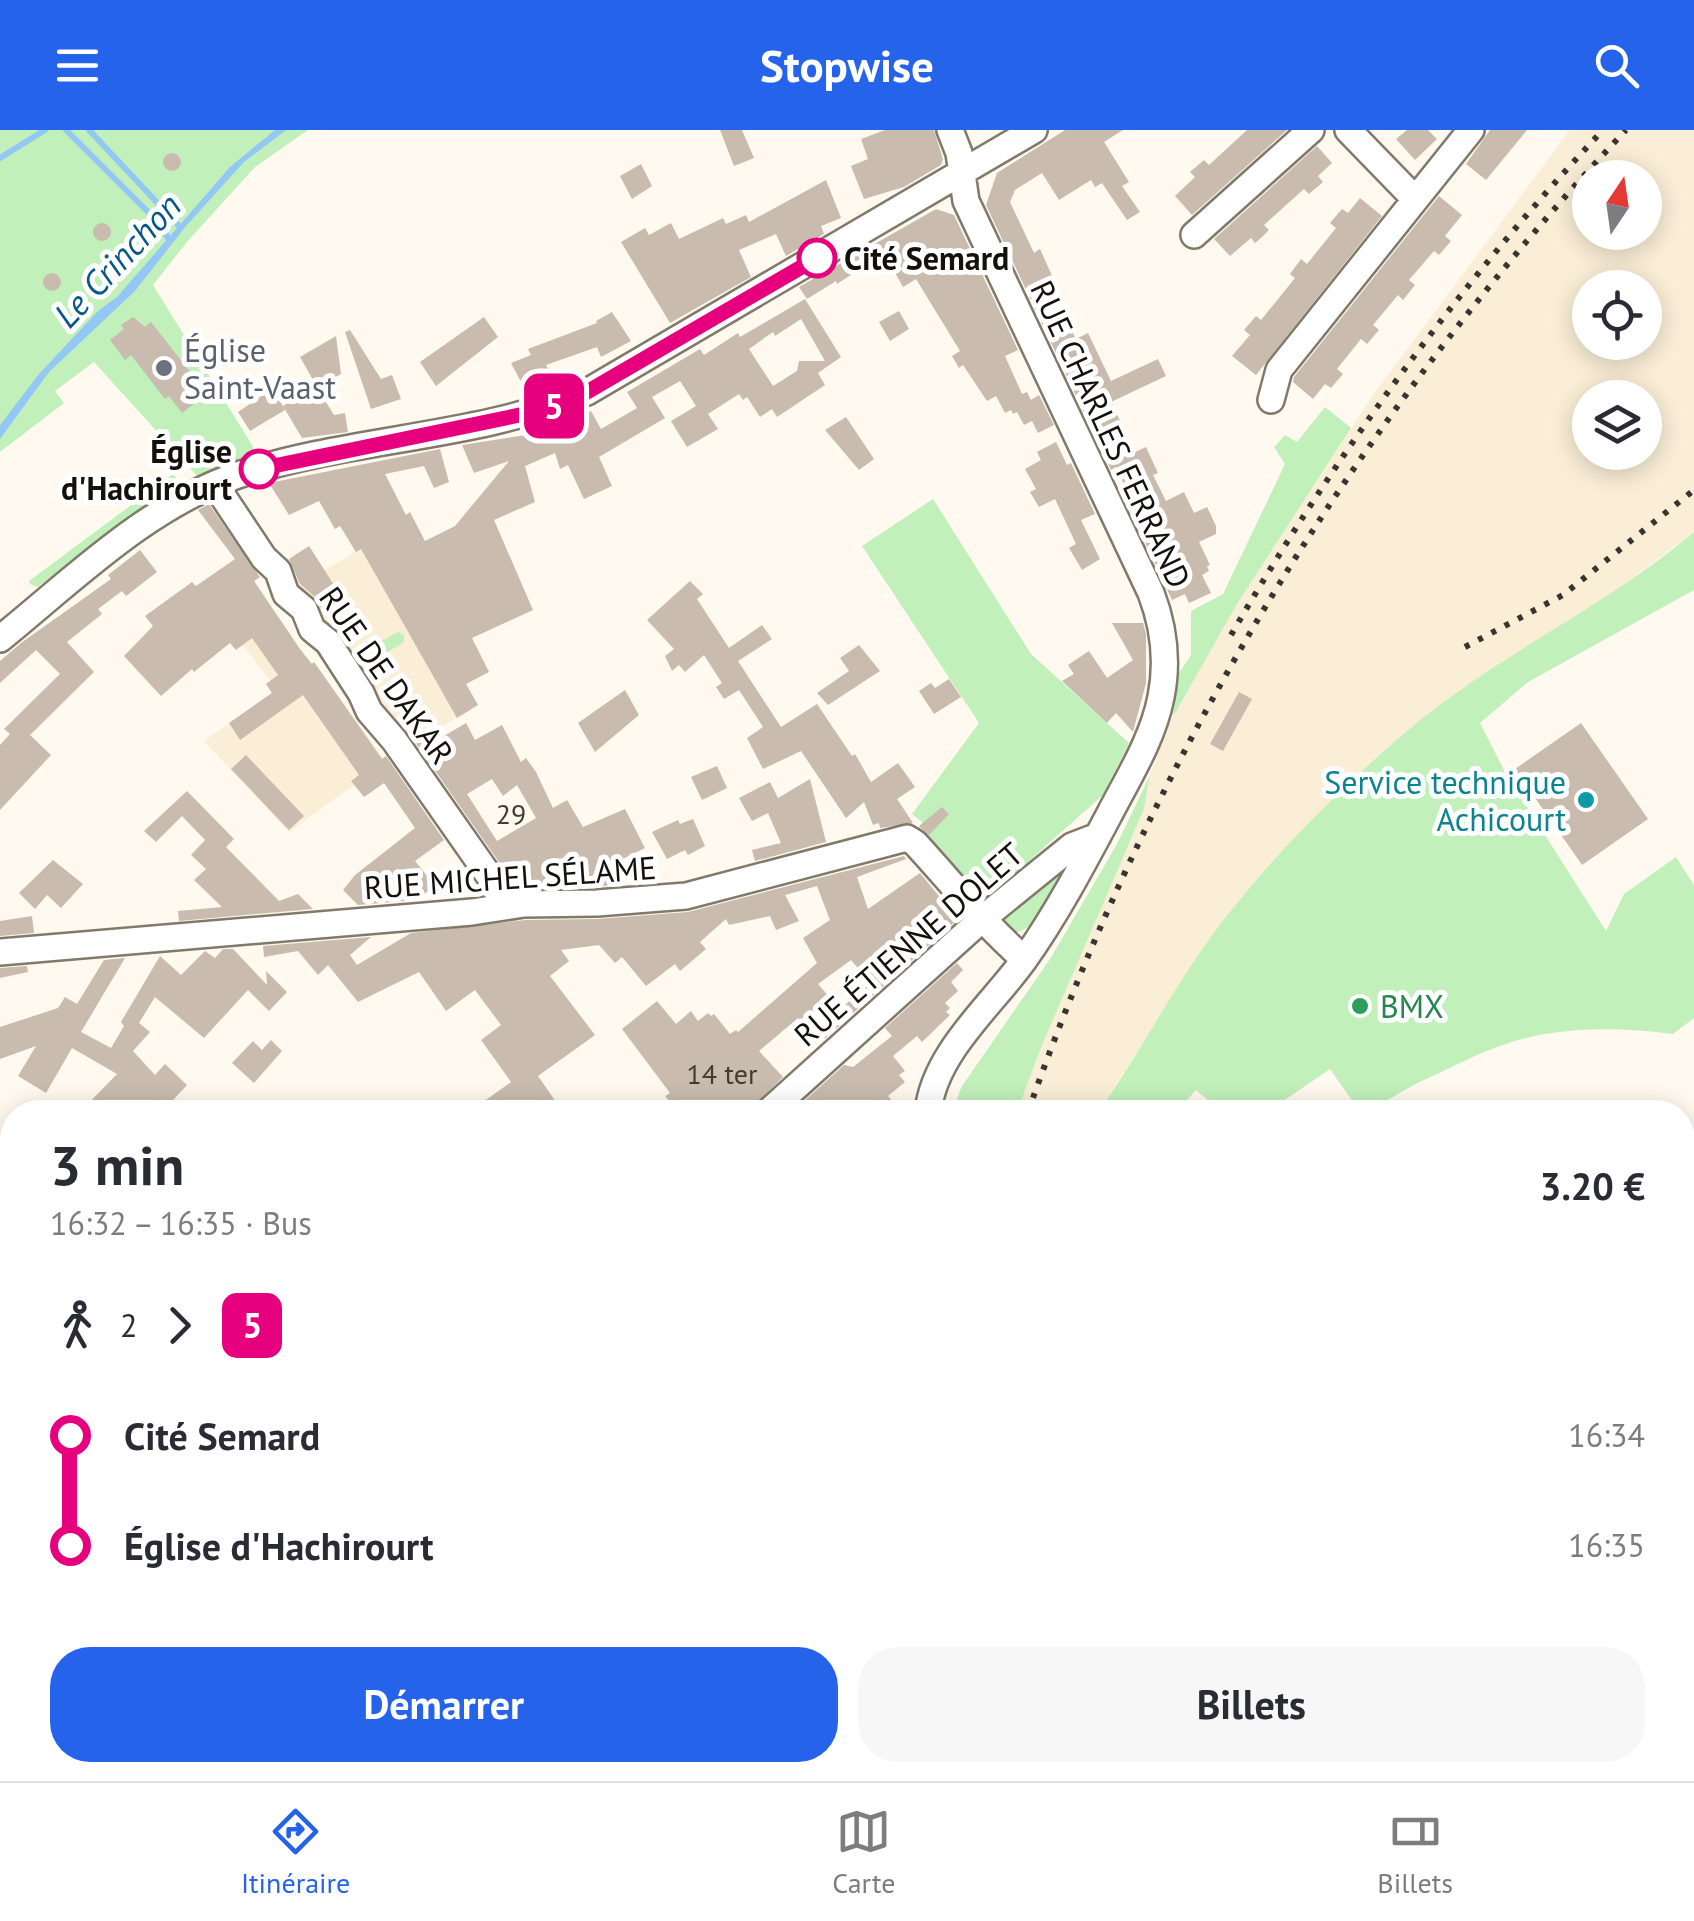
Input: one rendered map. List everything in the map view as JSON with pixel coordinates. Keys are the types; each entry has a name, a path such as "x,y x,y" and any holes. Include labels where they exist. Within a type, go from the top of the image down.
{"street":[{"name":"RUE CHARLES FERRAND","path":"930,1100 949,1058 1024,959 1098,836 1158,714 1164,670 1163,630 1151,593 966,200 959,153 950,130"},
{"path":"0,639 129,535 218,483 289,461 544,410 587,392 1034,130"},
{"path":"1194,235 1311,130"},
{"path":"1348,130 1414,198"},
{"path":"1271,400 1279,370 1472,130"},
{"name":"RUE DE DAKAR","path":"218,483 264,558 278,571 286,594 304,610 312,629 328,642 362,693 369,711 394,740 490,877 504,906"},
{"name":"RUE ÉTIENNE DOLET","path":"781,1100 982,919 1072,846 1098,836"},
{"name":"RUE MICHEL SÉLAME","path":"0,952 472,912 504,906 686,896 906,838 973,905 982,919"},
{"path":"982,919 1024,959"}],"shaded area":[{"path":"1570,130 1694,130 1694,532 1595,606 1458,691 1411,728 1289,844 1212,936 1106,1100 1021,1100 1144,809 1150,775 1173,717 1237,604 1373,395"},
{"path":"370,528 398,615 445,648 478,705 412,744 283,563 309,546 325,570 355,552 348,539"},
{"path":"210,604 273,610 303,652 300,655 309,666 314,662 383,758 352,780 354,785 289,832 204,741 277,689"}],"green space":[{"path":"0,130 308,130 255,167 153,285 252,445 261,469 208,488 94,362 55,391 64,403 0,452"},
{"path":"1325,407 1351,428 1237,604 1173,717 1179,673 1191,655 1191,611 1223,594 1285,464 1274,447 1285,435 1297,442"},
{"path":"173,474 181,485 37,587 30,584 29,581"},
{"path":"933,499 1031,654 1129,743 1103,795 994,892 974,891 915,831 923,823 912,814 979,723 862,546"},
{"path":"1694,532 1694,590 1528,682 1480,723 1505,772 1606,931 1624,894 1676,857 1694,885 1694,1018 1673,1034 1589,1030 1526,1038 1474,1056 1387,1100 1352,1100 1330,1069 1285,1100 1208,1100 1196,1090 1187,1100 1106,1100 1213,934 1282,851 1333,798 1447,700 1661,559"},
{"path":"398,632 404,635 404,642 381,656 374,653 376,644"},
{"path":"1150,775 1144,809 1021,1100 957,1100 962,1086 1050,959 1117,844"},
{"path":"1075,857 1040,915 1022,931 1011,933 1003,918"}],"water":[{"path":"275,130 286,130 244,162 135,291 49,372 0,439 0,425 39,374 98,311 117,297 230,167"}],"building":[{"path":"720,130 742,130 754,158 734,166"},
{"path":"885,130 934,130 943,159 941,165 904,187 864,199 851,166 868,159 861,139"},
{"path":"1065,130 1123,130 1104,142 1129,182 1122,186 1140,212 1127,220 1102,183 1095,187 1091,180 1059,200 1042,173 1015,190 1010,202 1034,253 1040,249 1057,287 1051,291 1076,339 1088,333 1111,381 1158,359 1166,376 1111,402 1135,452 1146,447 1158,473 1153,475 1166,501 1184,492 1194,513 1207,507 1216,526 1216,534 1199,542 1210,565 1202,575 1211,593 1189,603 1185,594 1172,600 1127,504 1132,502 1116,467 1111,470 986,205 997,173"},
{"path":"1247,130 1287,130 1192,215 1175,196 1195,177 1190,172 1204,160 1209,165"},
{"path":"1407,130 1428,130 1437,139 1415,160 1396,139"},
{"path":"1490,130 1527,130 1486,180 1466,164"},
{"path":"1317,146 1332,163 1318,176 1323,182 1309,194 1304,189 1264,225 1269,230 1262,237 1255,243 1251,238 1230,256 1214,239"},
{"path":"172,153 181,162 172,171 163,162"},
{"path":"641,164 652,186 632,199 620,176"},
{"path":"826,180 841,218 821,226 824,234 786,256 776,234 739,250 751,277 670,323 621,242 645,228 649,235 671,223 679,239 723,218 726,224 746,215 749,222"},
{"path":"1439,196 1462,215 1445,236 1451,241 1439,255 1434,251 1409,280 1415,285 1403,300 1398,295 1373,325 1379,330 1367,344 1361,339 1337,369 1343,374 1331,388 1325,384 1313,399 1293,382 1294,377"},
{"path":"1360,198 1382,216 1256,375 1232,356 1250,335 1244,330 1256,316 1261,320 1295,278 1290,274 1301,259 1307,264 1336,228 1330,223 1342,209 1348,213"},
{"path":"936,209 954,215 1018,350 1005,356 1022,394 1027,392 1031,400 1039,395 1054,425 1038,433 1032,421 1024,425 1017,412 1005,413 996,396 987,401 963,365 959,368 952,356 960,351 916,279 903,287 884,253 807,299 799,287"},
{"path":"102,223 111,232 102,241 93,232"},
{"path":"52,273 61,282 52,291 43,282"},
{"path":"805,299 841,357 818,373 825,385 777,417 772,409 760,417 747,397 743,400 739,394 708,414 718,429 687,447 671,421 696,406 680,381 652,397 665,418 599,457 612,486 584,499 568,465 560,469 555,453 525,466 535,502 494,520 533,610 472,638 489,672 466,684 478,705 457,718 361,549 356,552 340,526 335,529 319,501 289,515 269,483 440,449 449,482 434,488 424,466 385,474 425,541 455,526 509,461 474,473 462,445 526,435 528,438 591,411 601,429 637,408 627,392 700,349 704,355 738,333 740,337","holes":["801,319 825,361 799,361 797,371 773,386 749,349"]},
{"path":"899,311 909,329 890,341 879,322"},
{"path":"612,312 631,341 601,357 597,347 546,365 555,382 537,389 533,377 521,382 511,363 531,355 528,349 597,323"},
{"name":"Église Saint-Vaast","path":"133,317 145,327 151,322 194,377 190,380 203,397 182,413 169,396 165,399 131,355 125,360 110,340"},
{"path":"484,317 498,337 436,386 420,362"},
{"path":"350,330 381,379 392,375 401,399 371,409 345,332"},
{"path":"336,336 341,374 317,387 300,357"},
{"path":"316,386 334,415 345,413 348,432 302,438 283,406"},
{"path":"273,388 285,410 250,431 238,412"},
{"path":"846,417 874,459 859,470 825,430"},
{"path":"1056,442 1067,465 1071,463 1095,514 1081,520 1100,559 1082,570 1069,548 1076,544 1055,499 1039,507 1030,492 1036,489 1025,469 1041,460 1037,452"},
{"path":"209,504 260,577 254,581 300,649 314,662 382,759 386,756 444,840 415,861 435,886 416,900 358,905 343,890 355,875 415,828 384,783 364,797 351,781 359,775 303,695 240,740 229,723 272,693 266,684 278,675 252,638 236,650 230,643 161,696 124,656 153,626 145,616 192,582 196,586 235,559 198,510"},
{"path":"309,546 341,596 321,608 300,584 289,559"},
{"path":"140,550 157,572 126,596 122,591 98,609 102,614 67,642 94,672 30,735 51,755 0,810 0,745 10,734 4,729 60,674 36,650 0,683 0,661 111,579 108,575"},
{"path":"690,581 703,594 697,599 729,648 762,625 772,639 738,661 781,727 817,704 871,782 898,763 915,787 897,799 913,823 880,828 879,823 873,825 864,802 846,818 801,751 763,769 747,738 763,727 739,690 724,699 716,687 722,683 704,655 685,672 679,665 672,671 665,656 674,649 647,620"},
{"path":"1112,623 1143,623 1146,634 1146,683 1133,732 1116,713 1107,723 1062,681 1074,674 1068,665 1089,651 1107,678 1133,660"},
{"path":"859,645 880,671 828,705 817,693 849,671 840,658"},
{"path":"949,679 961,697 934,714 919,691 931,683 935,688"},
{"path":"625,690 639,715 595,752 578,723"},
{"path":"1239,692 1252,699 1223,751 1210,744"},
{"path":"466,723 475,740 502,725 521,762 526,758 536,772 553,808 567,800 583,827 625,809 645,848 608,866 616,881 606,886 514,889 415,742 428,732 434,742","holes":["492,779 503,796 517,785 536,818 497,841 467,794"]},
{"name":"Service technique Achicourt","path":"1581,723 1648,819 1582,865 1515,769"},
{"path":"246,755 304,816 289,830 231,769"},
{"path":"717,766 727,788 702,800 691,777"},
{"path":"810,779 826,842 755,861 752,850 781,843 768,813 752,821 739,798 770,782 778,798"},
{"path":"187,791 234,839 226,847 279,901 298,894 313,909 179,921 178,911 222,907 194,880 206,869 191,855 205,840 182,816 156,842 144,831"},
{"path":"942,807 949,814 929,835 919,826"},
{"path":"693,819 705,846 688,855 685,850 667,859 652,832 678,820 680,824"},
{"path":"904,856 906,859 857,877 868,909 920,873 958,919 820,1043 798,1018 759,1051 783,1077 760,1100 668,1100 665,1096 670,1093 622,1029 657,1001 676,1024 691,1011 698,1021 708,1013 714,1014 730,1034 738,1032 817,963 803,938 830,920 817,886 785,895 799,921 776,930 770,916 729,925 726,919 700,942 706,949 680,971 675,964 646,986 622,957 615,963 599,945 561,950 569,961 550,976 595,1035 538,1076 555,1100 486,1100 511,1082 481,1040 501,1025 475,990 446,1011 419,972 358,1002 328,965 318,975 298,951 264,957 263,946 371,937 350,955 357,965 411,933 525,920 688,912","holes":["851,960 871,983 840,1009 818,984"]},
{"path":"53,860 83,884 61,908 47,895 35,909 19,893"},
{"path":"32,916 34,933 0,936 0,921"},
{"path":"223,949 233,949 267,985 266,971 287,992 269,1011 248,990 204,1038 155,997 139,1023 150,1032 133,1051 155,1075 165,1064 187,1085 173,1100 92,1100 117,1074 72,1048 46,1093 18,1076 36,1046 0,1059 0,1027 58,1008 65,997 77,1004 104,960 125,958 81,1032 111,1048 124,1026 121,1022 160,956 181,975 205,951 215,958"},
{"path":"957,963 963,970 951,982 958,991 945,1003 950,1015 922,1042 917,1036 893,1056 905,1071 899,1075 905,1082 888,1096 892,1100 805,1100 844,1065 853,1067 892,1036 885,1028"},
{"path":"27,966 28,972 0,978 0,968"},
{"path":"271,1040 282,1051 254,1083 232,1063 253,1041 262,1050"}],"waterway":[{"path":"0,158 45,130"},
{"name":"Le Crinchon","path":"66,130 161,225 169,240"},
{"name":"Le Crinchon","path":"89,130 180,227"}],"railway":[{"path":"1231,635 1313,501 1403,372 1499,248 1603,130"},
{"path":"1033,1100 1079,977 1138,845 1203,716 1276,590 1354,468 1439,351 1530,238 1626,130"},
{"path":"1465,647 1563,595 1694,490"}],"bus line":[{"name":"5","path":"259,469 544,410 587,392 817,258"}],"place":[{"name":"Cité Semard","path":"817,258"},
{"name":"Église Saint-Vaast","path":"164,368"},
{"name":"Église d'Hachirourt","path":"259,469"},
{"name":"Service technique Achicourt","path":"1586,800"},
{"name":"BMX","path":"1360,1006"}]}
